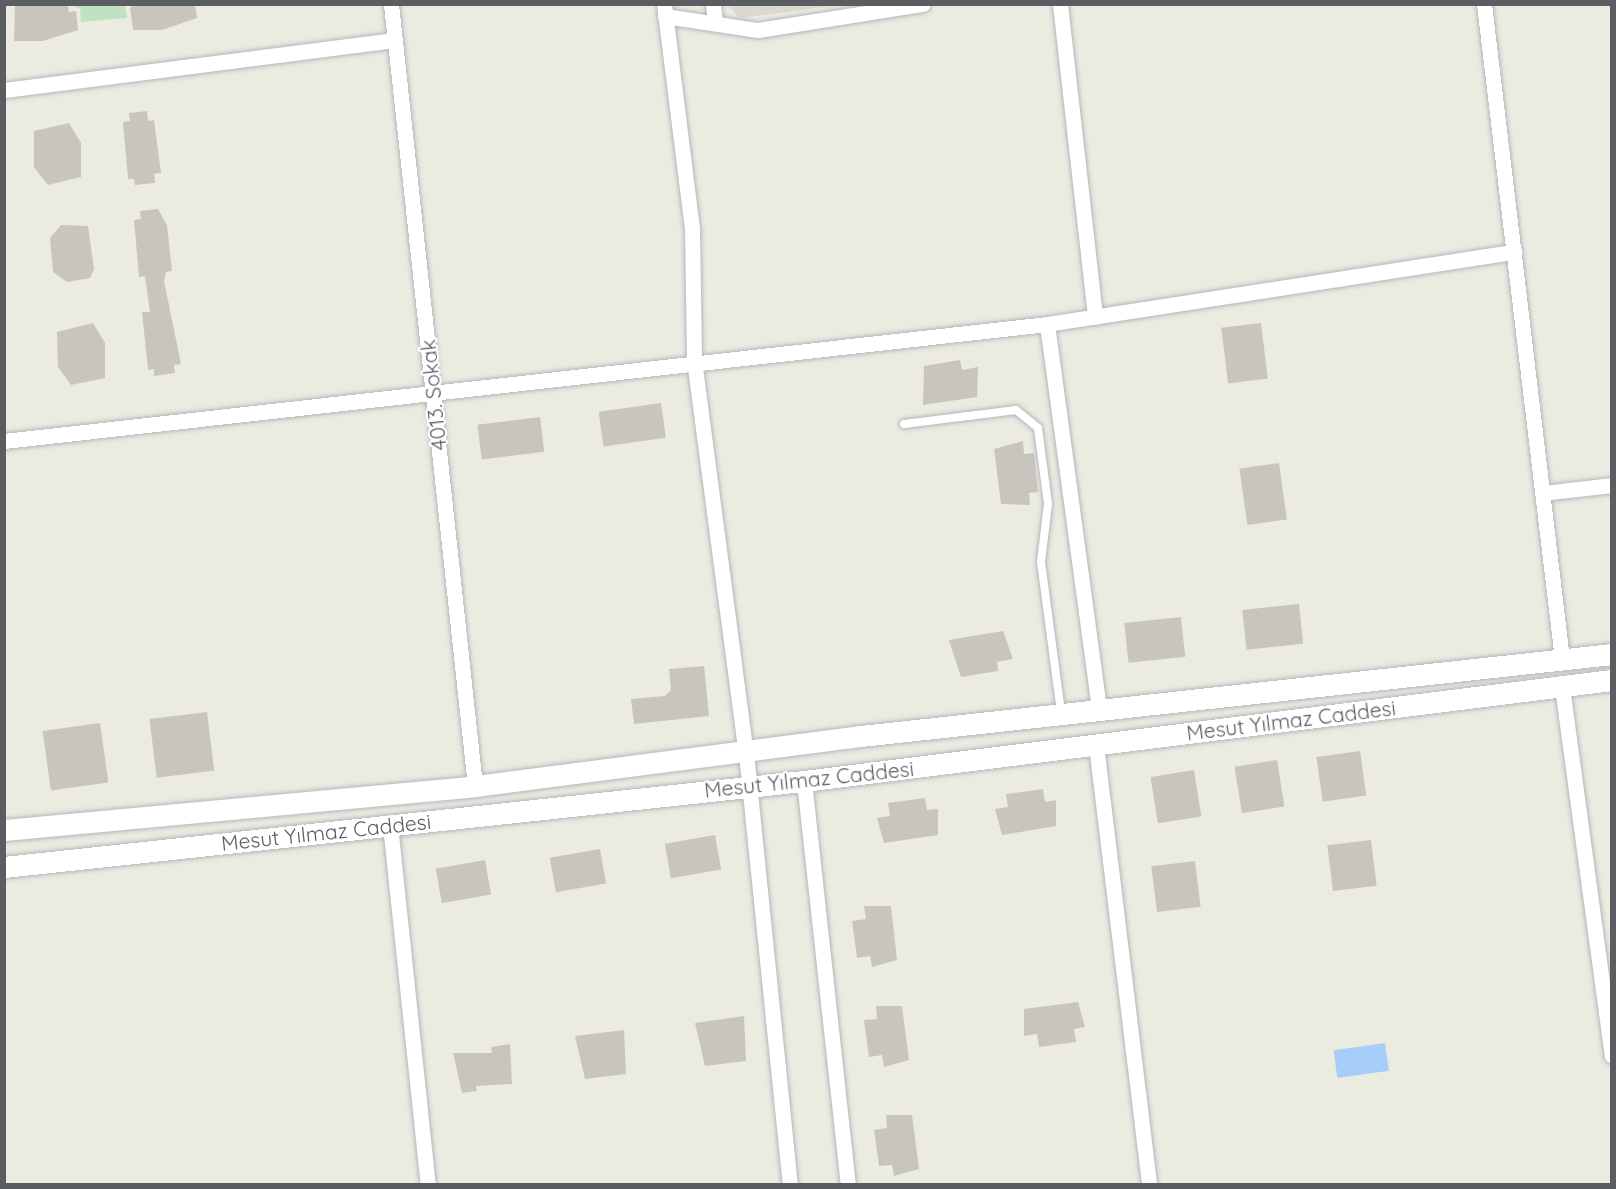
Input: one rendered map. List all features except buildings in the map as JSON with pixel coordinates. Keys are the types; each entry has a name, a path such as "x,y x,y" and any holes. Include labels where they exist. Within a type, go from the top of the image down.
{"main road":[{"name":"Mesut Yılmaz Caddesi","path":"4,830 475,786 1061,714 1611,654"},
{"name":"Mesut Yılmaz Caddesi","path":"4,867 748,786 804,782 1611,680"}],"street":[{"name":"4013. Sokak","path":"391,4 393,40 475,786"},
{"path":"713,4 715,23"},
{"path":"790,1185 746,753 694,360 692,229 665,10 715,23 758,30 923,4"},
{"path":"1060,4 1095,317"},
{"path":"1484,4 1562,659"},
{"path":"4,90 393,40"},
{"path":"4,441 694,360 1047,324 1514,252"},
{"path":"1047,324 1099,710"},
{"path":"1542,493 1611,485"},
{"path":"1562,687 1611,1056"},
{"path":"1096,745 1149,1185"},
{"path":"804,782 848,1185"},
{"path":"390,825 428,1185"}],"lane":[{"path":"904,424 1016,410 1038,428 1048,504 1041,562 1061,714"}],"shaded area":[{"path":"726,4 840,4 840,5 740,18"}],"green space":[{"path":"72,5 125,5 127,18 81,22 80,9"}],"water":[{"path":"1385,1043 1389,1071 1337,1078 1334,1050"}]}
